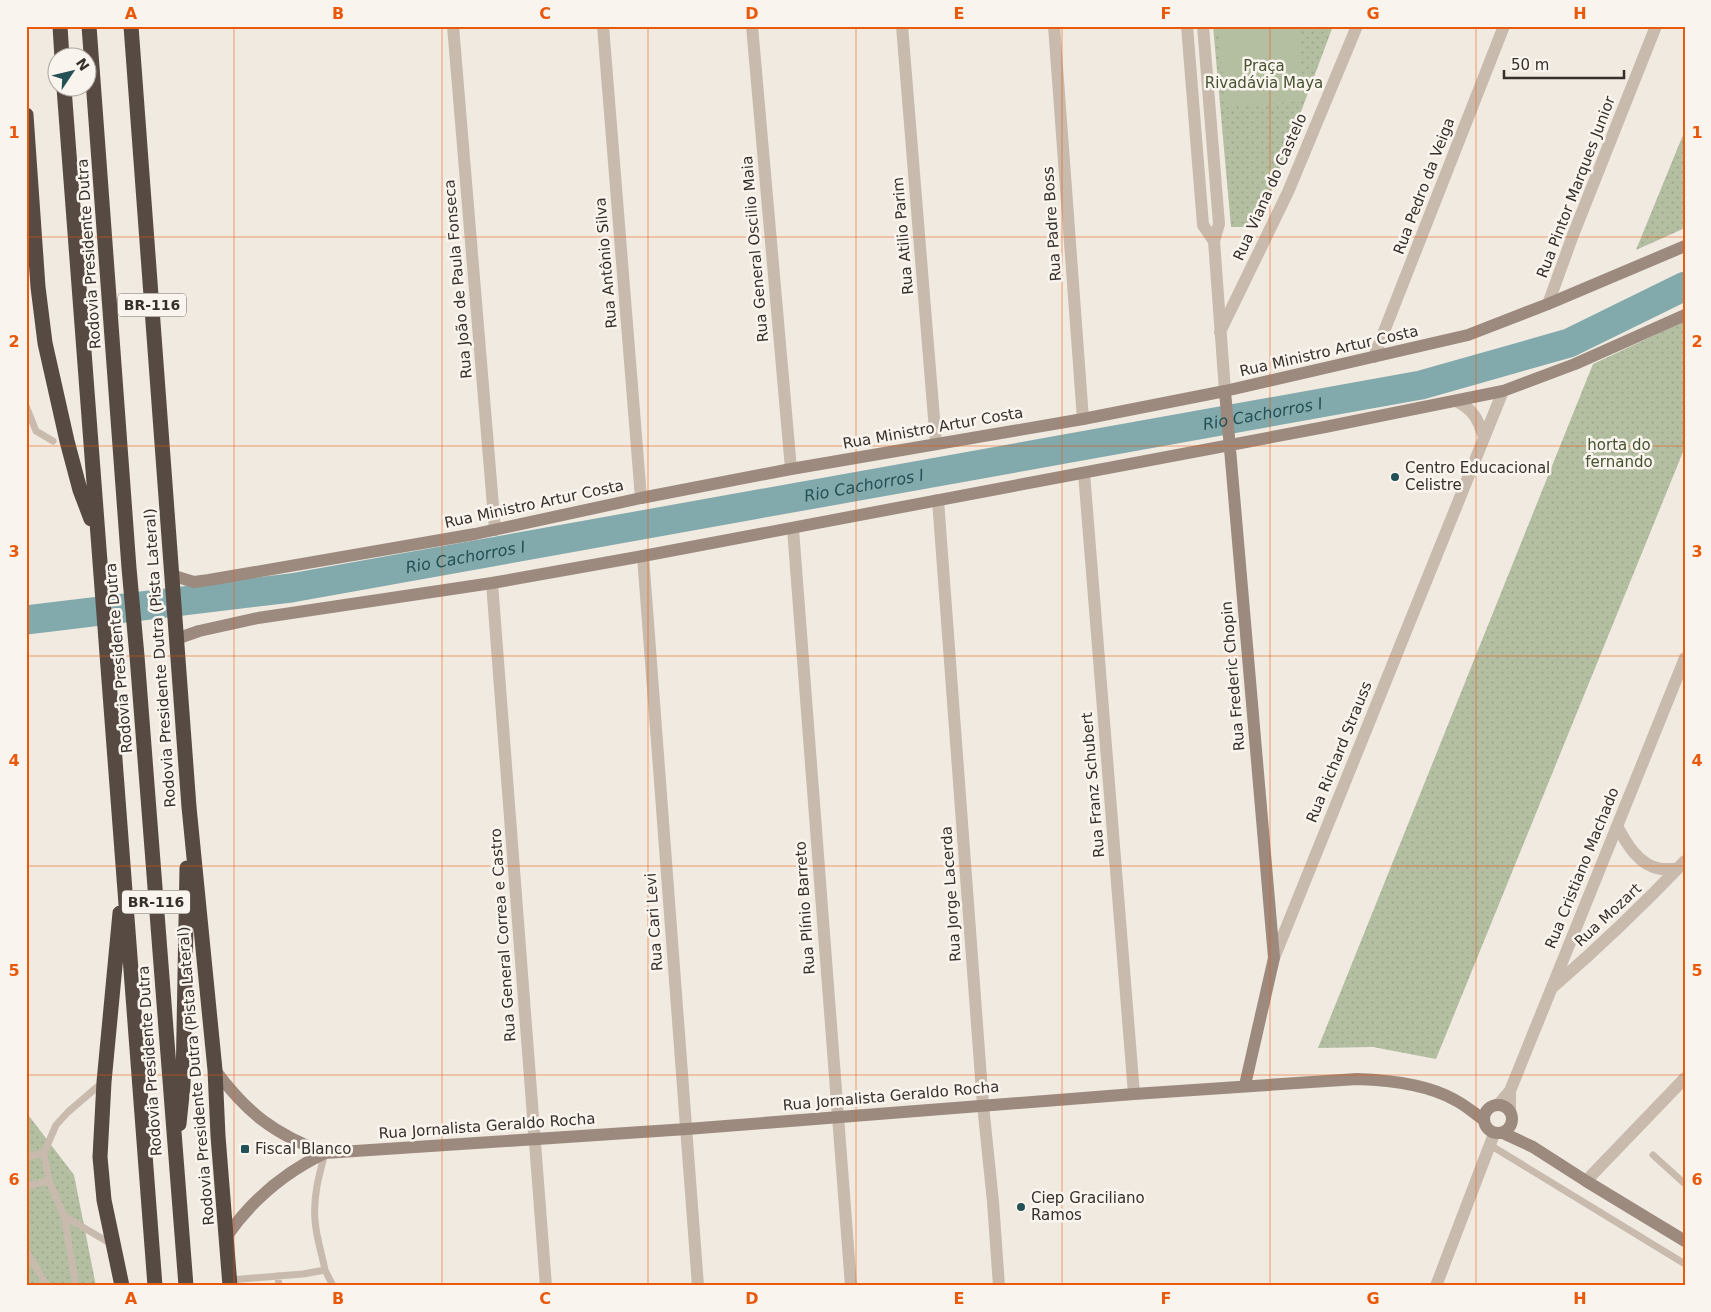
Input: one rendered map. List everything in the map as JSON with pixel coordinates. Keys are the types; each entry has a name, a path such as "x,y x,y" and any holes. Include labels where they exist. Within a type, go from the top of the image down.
{"highway":[{"path":"60,26 61,48"},
{"name":"Rodovia Presidente Dutra","path":"89,26 129,568 186,1286"},
{"name":"Rodovia Presidente Dutra (Pista Lateral)","path":"131,26 189,807 215,1070 218,1136 230,1283"},
{"name":"Rodovia Presidente Dutra","path":"65,98 154,1286"},
{"name":"BR-116","path":"26,115 30,239 45,343 66,441 80,490 97,537"},
{"path":"174,1148 181,1110 183,1085 189,807"},
{"path":"122,1286 104,1200 100,1157 104,1082 124,877"}],"street":[{"name":"Rua João de Paula Fonseca","path":"453,26 495,530"},
{"name":"Rua Antônio Silva","path":"603,26 641,498"},
{"name":"Rua General Oscilio Maia","path":"752,26 791,469"},
{"name":"Rua Atilio Parim","path":"902,26 936,443"},
{"name":"Rua Padre Boss","path":"1054,26 1083,419"},
{"path":"1188,26 1203,225 1214,241"},
{"path":"1204,26 1219,224 1214,241 1225,391"},
{"name":"Rua Viana do Castelo","path":"1220,332 1288,192 1357,26"},
{"name":"Rua Pedro da Veiga","path":"1374,357 1504,26"},
{"name":"Rua Pintor Marques Junior","path":"1548,304 1573,235 1656,26"},
{"name":"Rua Ministro Artur Costa","path":"172,580 194,582 209,580 495,530 641,498 791,469 1083,419 1225,391 1468,335 1548,304 1685,246"},
{"path":"176,632 199,631 258,618 492,583 793,529 1084,473 1229,438 1456,401 1502,391 1575,364 1685,315"},
{"name":"Rua Frederic Chopin","path":"1225,391 1274,958"},
{"name":"Rua Richard Strauss","path":"1245,1085 1274,958 1502,391"},
{"path":"1456,401 1467,406 1475,415 1484,437"},
{"name":"Rua Franz Schubert","path":"1084,473 1134,1094"},
{"name":"Rua Jorge Lacerda","path":"938,500 983,1105 999,1286"},
{"name":"Rua Plínio Barreto","path":"793,529 851,1286"},
{"name":"Rua Cari Levi","path":"643,556 698,1286"},
{"name":"Rua General Correa e Castro","path":"492,583 546,1286"},
{"name":"Rua Cristiano Machado","path":"1494,1106 1510,1091 1685,658"},
{"path":"1617,826 1629,846 1645,863 1659,869 1681,865"},
{"name":"Rua Mozart","path":"1551,989 1604,942 1681,865"},
{"name":"Rua Jornalista Geraldo Rocha","path":"215,1070 239,1099 262,1122 289,1138 325,1153"},
{"path":"1586,1182 1685,1078"},
{"name":"Rua Jornalista Geraldo Rocha","path":"226,1237 246,1211 270,1188 296,1169 325,1153 535,1140 1245,1085 1356,1079 1402,1083 1457,1100 1494,1106"},
{"name":"Rua Cristiano Machado","path":"1510,1091 1512,1116"},
{"name":"Rua Jornalista Geraldo Rocha","path":"1457,1100 1484,1120"},
{"path":"1534,1146 1496,1138 1486,1128 1485,1112 1494,1106 1505,1106 1534,1146 1586,1182 1685,1241"},
{"path":"1436,1286 1496,1138 1510,1128 1512,1116"}],"lane":[{"path":"26,406 36,431 53,441"},
{"path":"76,1286 64,1216 49,1181 44,1153 56,1126 68,1112 104,1082"},
{"path":"1496,1138 1685,1264"},
{"path":"26,1157 44,1153"},
{"path":"325,1153 318,1176 315,1197 315,1220 325,1270 333,1286"},
{"path":"1653,1155 1685,1184"},
{"path":"26,1186 49,1181"},
{"path":"64,1216 113,1245"},
{"path":"26,1251 46,1286"},
{"path":"230,1283 325,1270"},
{"path":"278,1276 279,1286"}],"green space":[{"name":"Praça Rivadávia Maya","path":"1213,26 1333,26 1258,227 1231,227"},
{"path":"1219,26 1298,26 1304,101 1225,107"},
{"path":"1685,130 1685,228 1636,250"},
{"name":"horta do fernando","path":"1685,321 1685,447 1436,1059 1373,1047 1318,1048 1593,364"},
{"path":"26,1112 74,1175 96,1286 26,1286"}],"waterway":[{"name":"Rio Cachorros I","path":"26,620 291,588 1421,385 1569,343 1685,286"}],"place":[{"name":"Centro Educacional Celistre","path":"1395,477"},
{"name":"Fiscal Blanco","path":"245,1149"},
{"name":"Ciep Graciliano Ramos","path":"1021,1207"}]}
